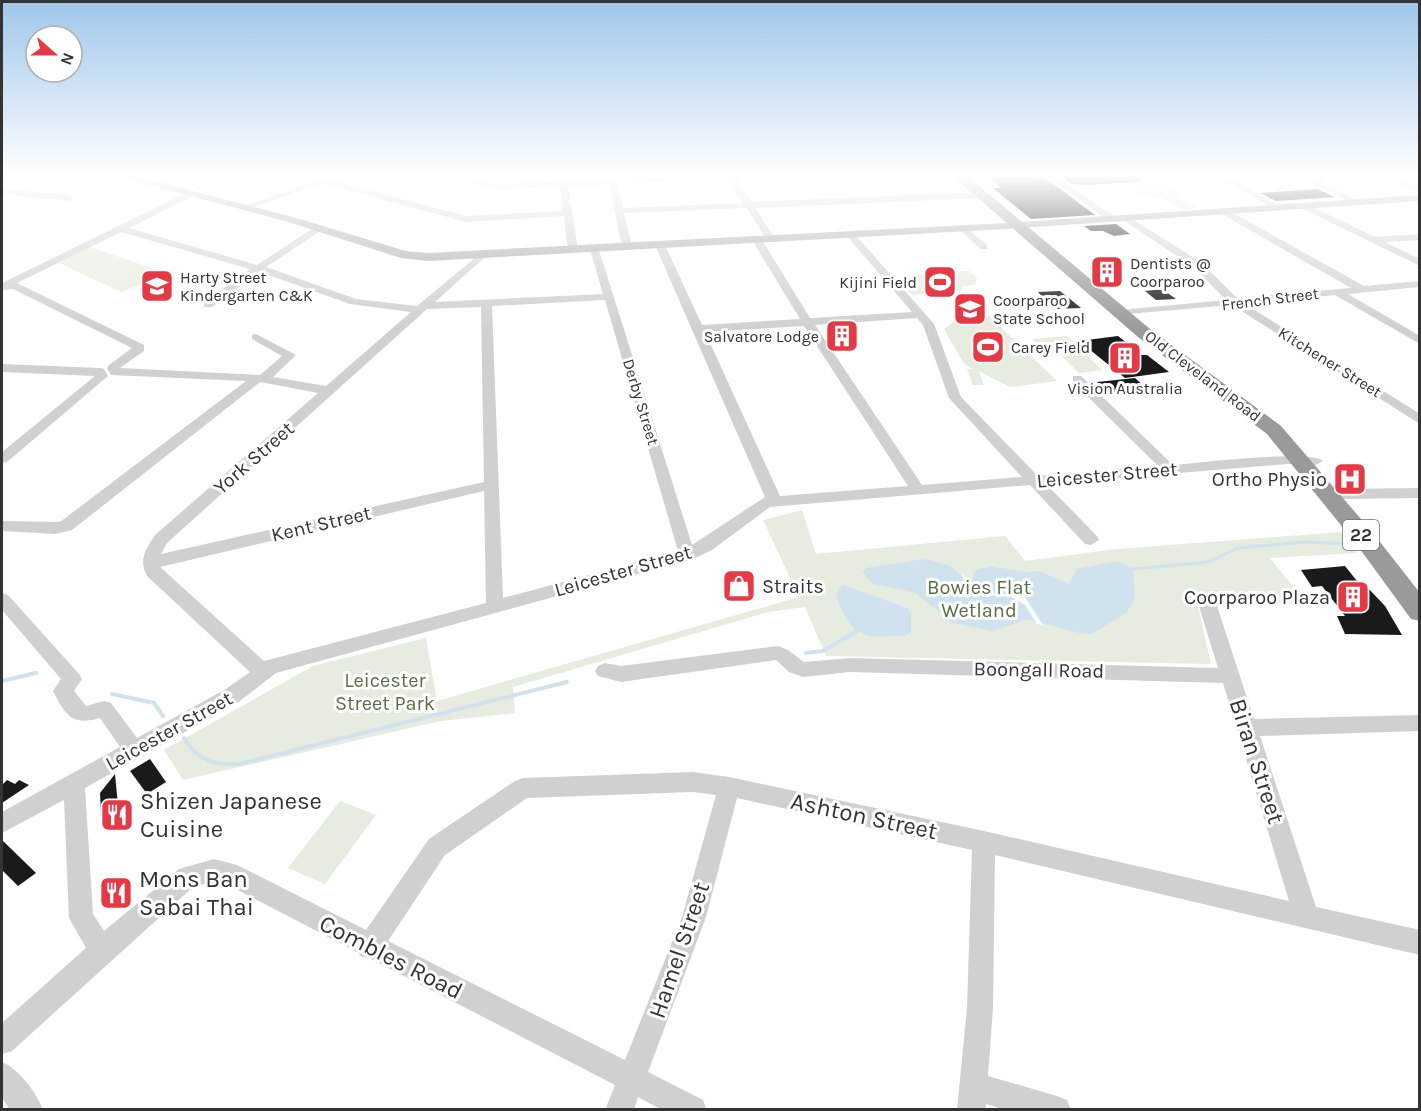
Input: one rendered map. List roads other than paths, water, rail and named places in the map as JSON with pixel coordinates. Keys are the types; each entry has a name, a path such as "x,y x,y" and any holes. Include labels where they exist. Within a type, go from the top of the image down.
{"highway":[{"name":"Old Cleveland Road","path":"1020,226 1125,312 1288,429 1308,461 1419,612"},
{"name":"Old Cleveland Road","path":"1308,461 1342,494 1419,587"}],"main road":[{"path":"311,226 410,256 482,255 1007,226"}],"street":[{"path":"4,286 123,226"},
{"path":"570,226 573,250"},
{"path":"622,226 627,247"},
{"path":"758,226 807,322 919,491"},
{"name":"Kitchener Street","path":"1138,226 1198,265 1234,302 1419,420"},
{"path":"1249,226 1361,289"},
{"path":"1345,226 1419,263"},
{"path":"119,228 258,268 354,302 423,308 610,297"},
{"path":"208,305 221,292 319,228"},
{"path":"964,229 984,247"},
{"path":"851,235 927,324 955,398 1091,540"},
{"path":"1374,240 1419,237"},
{"path":"660,245 774,500"},
{"name":"Derby Street","path":"596,249 687,555"},
{"name":"York Street","path":"150,562 152,552 162,539 482,255"},
{"name":"French Street","path":"1125,312 1419,284"},
{"path":"2,459 140,348 15,286 4,286"},
{"path":"1335,291 1419,341"},
{"path":"486,304 495,607"},
{"path":"697,329 919,315"},
{"path":"2,526 55,530 66,526 290,355 256,337"},
{"path":"2,368 260,379 330,391"},
{"path":"1077,380 1170,470"},
{"name":"Leicester Street","path":"2,823 233,695 262,671 687,555 706,546 766,502 1308,461"},
{"name":"Kent Street","path":"150,562 492,485"},
{"path":"1342,494 1419,493"},
{"path":"150,562 153,572 262,671"},
{"path":"2,599 72,679 63,691 82,715 104,709 135,751"},
{"name":"Biran Street","path":"1207,603 1307,918"},
{"name":"Boongall Road","path":"605,671 621,674 778,653 784,655 796,669 803,670 850,665 1229,676"},
{"path":"1247,728 1419,723"},
{"name":"Ashton Street","path":"369,947 421,867 437,847 523,788 693,782 729,787 984,842 1419,943"},
{"path":"74,784 81,918 102,950"},
{"name":"Hamel Street","path":"619,1110 694,917 729,787"},
{"path":"984,842 980,1008 973,1098 1057,1110"},
{"name":"Combles Road","path":"2,1041 187,877 214,870 229,873 369,947 693,1110"},
{"path":"2,1076 29,1110"}],"water":[{"path":"924,559 951,566 968,582 973,579 974,571 990,566 1025,572 1039,571 1069,584 1077,569 1117,561 1133,569 1135,600 1126,613 1092,634 1079,633 1028,619 993,631 953,623 914,592 873,584 863,573 866,568"},
{"path":"843,585 907,608 911,613 911,632 905,636 881,637 858,632 846,618 838,600 837,592"}],"waterway":[{"path":"1133,569 1208,562 1238,548 1305,542 1350,544"},
{"path":"806,653 823,651 856,632"},
{"path":"2,681 36,673"},
{"path":"184,738 195,752 207,760 221,764 239,764 567,682"},
{"path":"112,694 154,703 163,716"}],"place":[{"name":"Dentists @ Coorparoo","path":"1107,272"},
{"name":"Kijini Field","path":"940,282"},
{"name":"Harty Street Kindergarten C&K","path":"157,286"},
{"name":"Coorparoo State School","path":"970,309"},
{"name":"Salvatore Lodge","path":"842,336"},
{"name":"Carey Field","path":"988,347"},
{"name":"Vision Australia","path":"1125,358"},
{"name":"Ortho Physio","path":"1350,479"},
{"name":"Straits","path":"739,586"},
{"name":"Coorparoo Plaza","path":"1353,597"},
{"name":"Shizen Japanese Cuisine","path":"117,815"},
{"name":"Mons Ban Sabai Thai","path":"116,893"}],"park label":[{"name":"Bowies Flat Wetland","path":"979,598"},
{"name":"Leicester Street Park","path":"385,692"}]}
